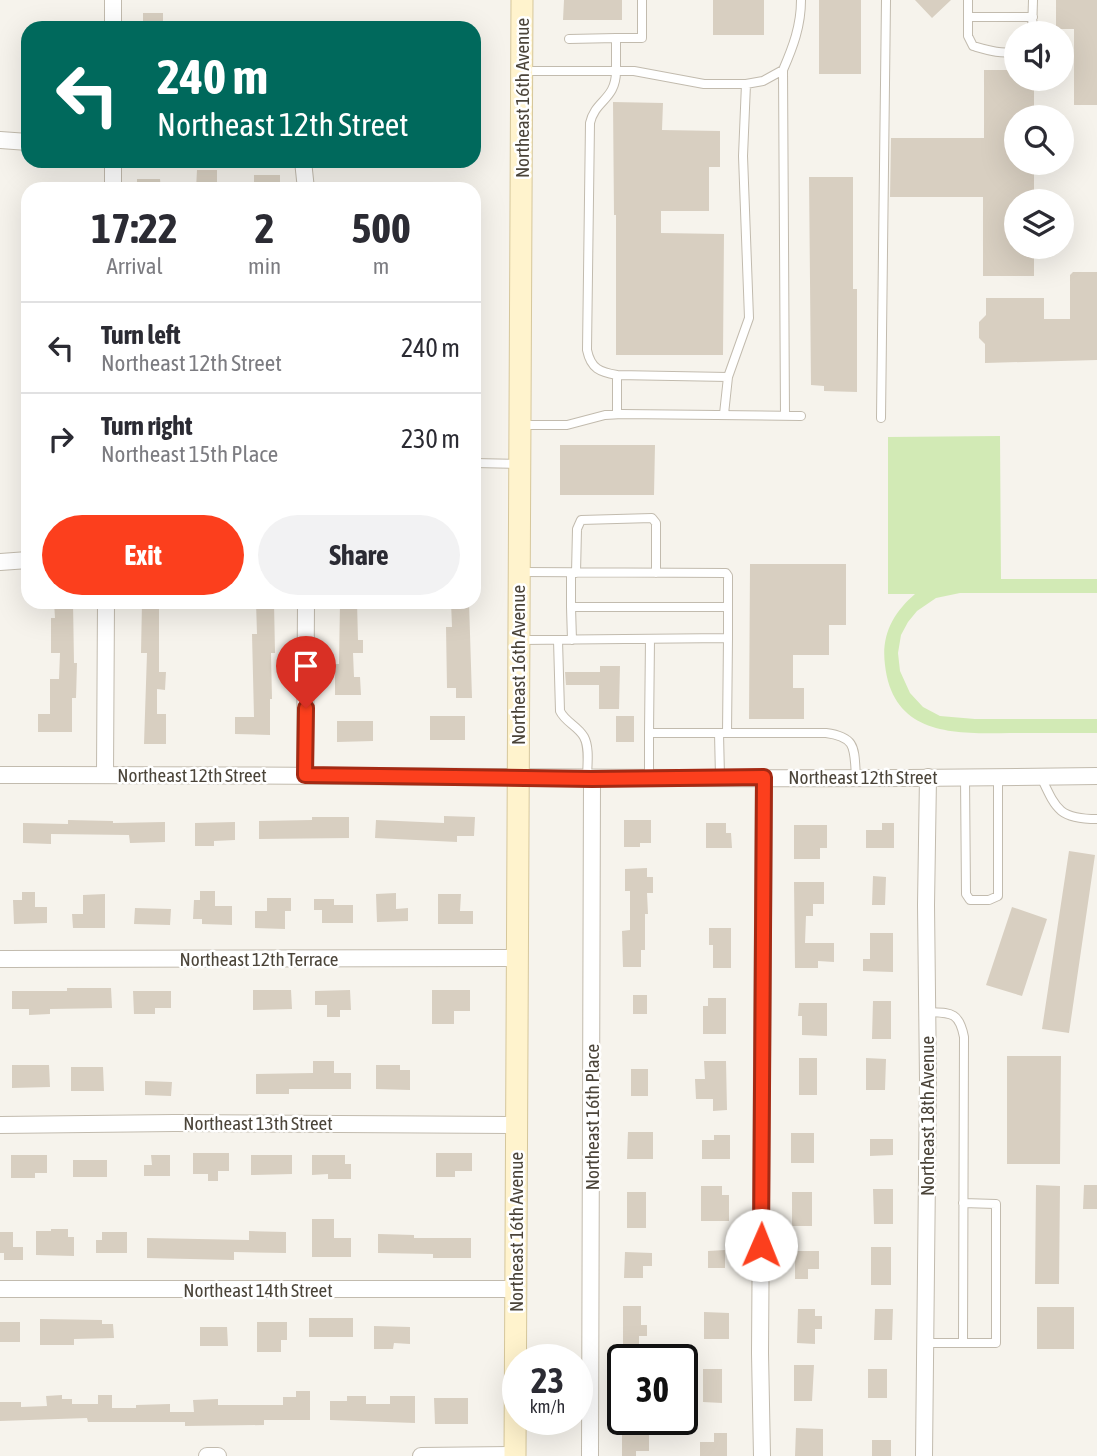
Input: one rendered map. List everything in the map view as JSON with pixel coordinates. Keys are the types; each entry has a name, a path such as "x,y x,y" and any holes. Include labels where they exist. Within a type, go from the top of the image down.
{"street":[{"path":"113,0 113,21"},
{"name":"Northeast 16th Avenue","path":"515,1456 522,0"},
{"path":"0,140 21,142"},
{"path":"0,562 21,560"},
{"path":"105,774 106,609"},
{"path":"305,775 306,609"},
{"name":"Northeast 12th Street","path":"0,775 518,776 590,779 1097,776"},
{"name":"Northeast 18th Avenue","path":"924,1456 928,776"},
{"path":"762,1456 760,1353 764,777"},
{"name":"Northeast 16th Place","path":"590,779 590,1456"},
{"name":"Northeast 12th Terrace","path":"0,959 518,958"},
{"name":"Northeast 13th Street","path":"0,1125 516,1125"},
{"name":"Northeast 14th Street","path":"0,1289 516,1289"},
{"path":"207,1456 218,1456"},
{"path":"421,1456 515,1456"}],"lane":[{"path":"569,38 642,38 642,0"},
{"path":"785,415 783,71 795,42 801,16 801,0"},
{"path":"881,418 886,0"},
{"path":"968,0 968,36 973,46 1004,53"},
{"path":"1033,0 1033,21"},
{"path":"968,17 1033,17"},
{"path":"617,38 614,89 595,112 590,123 589,359 599,372 617,375 727,377"},
{"path":"522,71 634,71 704,85 763,81 783,71"},
{"path":"724,414 727,377 749,318 743,156 746,84"},
{"path":"617,375 617,414"},
{"path":"519,425 567,425 617,414 801,416"},
{"path":"481,463 519,464"},
{"path":"572,640 571,607 577,529 581,520 652,519 656,523 656,573"},
{"path":"519,572 726,573 728,638 720,778"},
{"path":"571,607 728,607"},
{"path":"518,640 728,638"},
{"path":"649,778 650,639"},
{"path":"558,640 559,711 584,737 590,779"},
{"path":"649,733 841,735 854,749 856,777"},
{"path":"965,776 966,894 970,900 989,900 998,895 999,776"},
{"path":"1041,776 1052,800 1065,814 1072,818 1097,819"},
{"path":"928,1012 950,1013 962,1025 964,1037 962,1343"},
{"path":"925,1343 996,1343 996,1204 963,1203"}],"green space":[{"path":"1000,436 1001,579 1097,579 1097,593 960,593 936,598 917,611 901,635 898,653 900,671 910,693 923,707 940,716 975,719 1097,719 1097,733 948,731 914,718 900,706 890,688 884,654 887,634 900,609 915,594 888,594 888,437"}],"building":[{"path":"564,0 622,0 622,20 563,20"},
{"path":"713,0 764,0 764,35 713,35"},
{"path":"819,0 861,0 861,74 819,74"},
{"path":"915,0 951,0 932,18"},
{"path":"1056,0 1097,0 1097,105 1074,105 1074,21 1056,21"},
{"path":"143,13 163,13 163,21 143,21"},
{"path":"984,70 1004,70 1004,91 1034,91 1034,105 1004,105 1004,175 1034,175 1034,189 1004,189 1004,259 1034,259 1034,276 983,276 983,197 890,197 891,138 984,138"},
{"path":"613,102 663,103 662,130 720,131 720,167 709,167 709,211 661,211 661,233 724,234 723,355 616,355"},
{"path":"197,170 217,170 217,182 196,182"},
{"path":"254,175 280,175 280,182 254,182"},
{"path":"809,177 853,177 857,392 824,391 824,386 811,385"},
{"path":"137,179 160,179 160,182 137,182"},
{"path":"1073,272 1097,272 1097,360 985,363 985,344 979,338 979,322 986,315 986,298 1044,298 1044,319 1070,319 1070,275"},
{"path":"560,445 655,445 654,495 560,495"},
{"path":"750,564 846,564 846,625 829,625 829,655 793,655 793,688 804,688 804,719 749,719"},
{"path":"54,609 73,609 74,663 77,663 76,698 72,698 72,732 38,732 38,714 50,714 50,679 59,679 60,653 51,653 51,618 55,618"},
{"path":"142,609 159,609 159,672 166,672 165,690 157,689 157,714 166,714 166,744 144,744 147,653 141,653"},
{"path":"256,609 274,609 275,653 271,653 270,735 235,734 235,717 254,717 252,634 257,634"},
{"path":"340,609 357,609 358,640 363,640 363,653 353,653 354,677 360,677 361,695 335,695 335,664 339,664"},
{"path":"451,609 469,609 472,698 456,698 456,688 447,688 446,627 452,627"},
{"path":"600,666 620,666 619,709 599,709 599,685 566,685 565,672 600,672"},
{"path":"430,716 465,716 465,740 430,740"},
{"path":"616,716 634,716 634,742 616,742"},
{"path":"337,721 373,721 373,741 337,742"},
{"path":"444,816 475,817 474,836 457,836 457,842 375,838 376,820 444,823"},
{"path":"312,817 349,817 349,838 259,839 259,821 312,820"},
{"path":"68,820 165,822 165,842 130,843 129,835 51,834 51,844 23,843 23,823 68,824"},
{"path":"624,820 651,820 651,843 640,843 640,847 624,847"},
{"path":"235,822 235,840 214,841 214,846 195,846 195,823"},
{"path":"706,823 726,823 726,833 731,833 732,848 706,848"},
{"path":"882,823 894,823 894,848 866,848 866,830 882,830"},
{"path":"794,825 827,825 827,848 820,848 820,859 794,859"},
{"path":"1069,851 1095,855 1069,1033 1042,1029"},
{"path":"647,868 647,877 653,877 653,893 647,893 648,914 645,914 645,950 641,950 641,967 623,967 622,931 630,930 630,891 625,891 625,869"},
{"path":"873,876 886,877 885,905 872,905"},
{"path":"794,882 824,882 824,904 813,904 813,916 806,916 805,943 834,943 834,962 818,961 818,968 795,968"},
{"path":"200,891 215,891 215,906 232,906 232,925 202,924 202,919 193,919 194,900 200,900"},
{"path":"22,892 35,892 35,907 47,907 47,923 14,924 13,900 22,900"},
{"path":"396,893 396,909 408,908 408,921 377,922 376,894"},
{"path":"105,894 105,928 73,928 72,914 83,914 83,895"},
{"path":"438,894 461,894 460,911 473,911 473,924 438,924"},
{"path":"267,898 291,898 291,911 285,911 285,929 255,928 255,911 267,911"},
{"path":"314,899 334,899 334,905 353,905 353,923 322,923 322,910 314,910"},
{"path":"1012,907 1047,919 1022,996 986,985"},
{"path":"135,908 171,909 170,925 134,924"},
{"path":"709,928 731,928 731,968 713,968 713,945 709,945"},
{"path":"870,933 893,933 893,972 863,971 863,959 870,959"},
{"path":"67,988 111,988 112,1008 50,1009 50,1014 29,1015 29,1009 12,1009 12,991 67,991"},
{"path":"253,990 291,990 292,1009 253,1010"},
{"path":"350,990 351,1010 340,1010 340,1017 327,1017 327,1005 315,1005 315,991"},
{"path":"432,990 470,990 470,1011 454,1011 454,1024 432,1024"},
{"path":"133,991 171,991 171,1008 155,1008 155,1014 134,1014"},
{"path":"633,995 647,995 647,1014 633,1014"},
{"path":"708,998 726,998 726,1034 703,1034 703,1006 708,1006"},
{"path":"873,1001 891,1001 891,1039 872,1039"},
{"path":"799,1003 827,1003 827,1036 802,1035 802,1016 798,1016"},
{"path":"1007,1056 1061,1056 1060,1164 1007,1164"},
{"path":"799,1058 817,1058 817,1095 799,1095"},
{"path":"866,1058 886,1059 885,1090 866,1090"},
{"path":"313,1061 334,1061 334,1073 351,1073 351,1089 289,1089 289,1094 256,1094 256,1074 313,1073"},
{"path":"704,1061 726,1061 727,1110 713,1111 713,1099 696,1099 695,1079 705,1079"},
{"path":"12,1065 49,1065 50,1087 12,1088"},
{"path":"376,1065 400,1065 400,1070 410,1070 410,1090 376,1089"},
{"path":"71,1067 103,1067 104,1091 71,1091"},
{"path":"631,1069 648,1069 648,1096 631,1096"},
{"path":"145,1081 172,1082 171,1096 145,1095"},
{"path":"628,1132 653,1132 653,1159 627,1159"},
{"path":"791,1133 814,1133 814,1163 791,1163"},
{"path":"714,1135 730,1135 730,1159 702,1159 702,1140 714,1140"},
{"path":"870,1139 893,1139 893,1155 870,1156"},
{"path":"193,1153 229,1153 229,1171 218,1171 218,1181 208,1181 208,1174 193,1174"},
{"path":"436,1153 472,1153 472,1171 455,1171 455,1177 436,1177"},
{"path":"11,1155 47,1155 47,1173 35,1173 35,1178 11,1178"},
{"path":"151,1155 170,1155 170,1176 144,1176 144,1165 152,1165"},
{"path":"251,1155 292,1155 292,1174 251,1175"},
{"path":"312,1155 345,1155 345,1164 351,1164 351,1179 328,1179 328,1174 312,1175"},
{"path":"73,1160 107,1160 107,1177 73,1177"},
{"path":"1036,1185 1060,1186 1059,1284 1035,1284"},
{"path":"1084,1185 1097,1185 1097,1209 1083,1209"},
{"path":"701,1186 722,1186 722,1195 729,1195 729,1221 701,1221"},
{"path":"873,1189 893,1189 893,1224 874,1224"},
{"path":"627,1192 646,1192 646,1228 627,1228"},
{"path":"792,1192 812,1192 812,1226 792,1226"},
{"path":"312,1219 334,1219 334,1238 351,1238 351,1257 312,1257"},
{"path":"68,1229 68,1237 74,1237 74,1256 36,1255 36,1231"},
{"path":"249,1231 286,1232 286,1253 234,1252 234,1260 147,1258 147,1238 249,1240"},
{"path":"0,1232 13,1232 13,1247 23,1247 23,1260 4,1260 4,1253 0,1253"},
{"path":"102,1232 127,1232 127,1253 96,1253 96,1240 102,1240"},
{"path":"378,1234 414,1235 414,1238 471,1238 471,1258 378,1253"},
{"path":"871,1247 891,1247 891,1285 871,1285"},
{"path":"725,1250 725,1268 708,1268 708,1251"},
{"path":"795,1251 819,1251 819,1269 808,1269 808,1279 795,1279"},
{"path":"625,1252 652,1253 652,1266 643,1266 643,1278 624,1278"},
{"path":"623,1306 641,1306 641,1325 647,1325 647,1336 639,1336 639,1344 623,1344"},
{"path":"1037,1307 1074,1307 1074,1349 1037,1349"},
{"path":"798,1309 815,1309 815,1316 822,1316 822,1329 815,1329 815,1344 797,1343"},
{"path":"875,1309 893,1309 892,1340 874,1340"},
{"path":"704,1312 729,1313 729,1339 704,1339"},
{"path":"309,1318 353,1318 353,1337 309,1337"},
{"path":"40,1319 102,1320 102,1324 113,1324 114,1338 74,1339 74,1345 40,1345"},
{"path":"0,1322 20,1322 20,1342 0,1342"},
{"path":"257,1322 287,1322 287,1340 281,1340 281,1352 257,1352"},
{"path":"374,1326 410,1327 410,1344 394,1343 393,1349 374,1349"},
{"path":"200,1327 227,1327 228,1346 200,1346"},
{"path":"794,1365 814,1365 812,1401 794,1401"},
{"path":"703,1369 722,1369 722,1403 703,1402"},
{"path":"868,1369 887,1369 887,1398 868,1398"},
{"path":"296,1391 310,1391 310,1420 264,1420 264,1425 185,1426 185,1422 88,1422 87,1418 0,1421 0,1402 21,1402 21,1407 47,1406 46,1396 62,1395 62,1399 72,1399 72,1404 98,1404 98,1395 112,1395 112,1408 170,1404 170,1412 194,1412 193,1400 218,1399 218,1405 283,1405 283,1397 296,1397"},
{"path":"347,1396 366,1396 366,1404 390,1404 390,1396 415,1396 415,1423 330,1420 330,1401 347,1401"},
{"path":"434,1398 468,1398 468,1424 435,1424"},
{"path":"796,1428 823,1429 823,1456 795,1456"},
{"path":"714,1433 727,1433 727,1456 700,1456 700,1442 714,1442"},
{"path":"622,1435 649,1435 649,1451 636,1451 636,1456 622,1456"},
{"path":"872,1440 891,1440 891,1456 872,1456"}],"route":[{"path":"306,708 305,775 592,779 764,777 761,1245"}]}
